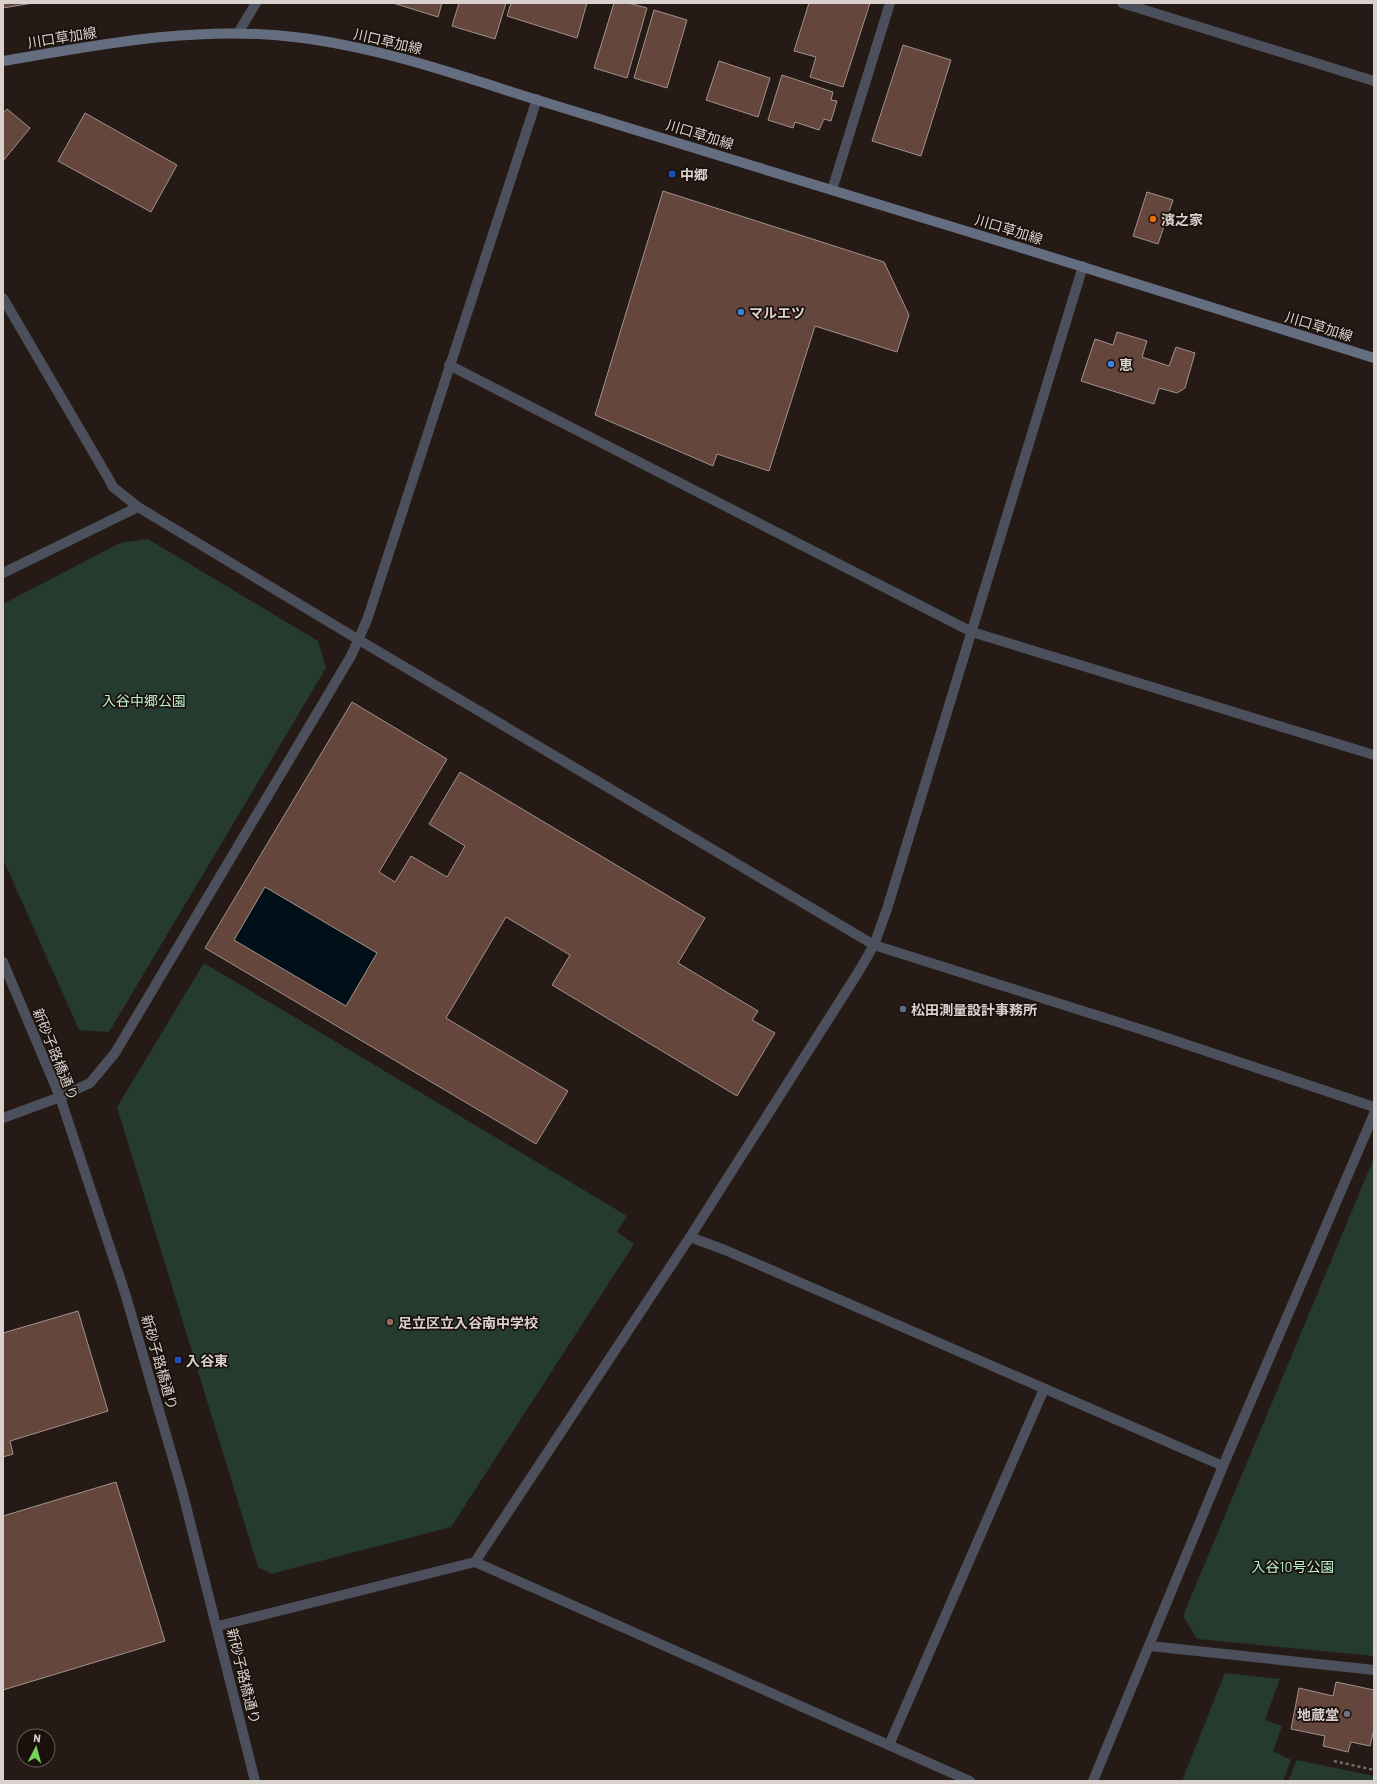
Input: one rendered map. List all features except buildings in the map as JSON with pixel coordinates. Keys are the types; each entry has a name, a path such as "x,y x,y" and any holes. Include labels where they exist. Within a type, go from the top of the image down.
{"main road":[{"name":"川口草加線","path":"3,61 148,38 238,33 294,37 363,49 421,62 832,190 1083,266 1374,358"}],"street":[{"path":"238,33 256,3"},
{"path":"832,190 890,3"},
{"path":"1122,3 1374,81"},
{"path":"3,1118 60,1097 90,1083 115,1053 351,656 359,640 537,99"},
{"path":"475,1562 690,1237 855,978 874,945 887,909 1083,266"},
{"path":"3,298 113,486 138,506 359,640 874,945 1142,1030 1374,1107"},
{"path":"449,365 972,632 1374,755"},
{"path":"3,573 138,506"},
{"name":"新砂子路橋通り","path":"3,962 60,1097 125,1292 182,1490 218,1626 256,1781"},
{"path":"1093,1781 1223,1466 1374,1114"},
{"path":"690,1237 725,1250 1223,1466"},
{"path":"888,1745 1044,1389"},
{"path":"218,1626 475,1562 970,1781"},
{"path":"1150,1646 1374,1670"}],"path":[{"path":"1334,1762 1374,1770"}],"green space":[{"name":"入谷中郷公園","path":"148,539 318,641 326,668 109,1032 79,1030 3,859 3,604 120,543"},
{"path":"204,963 627,1216 617,1232 634,1244 451,1527 271,1574 258,1567 117,1107"},
{"name":"入谷10号公園","path":"1374,1158 1374,1656 1197,1639 1183,1616"},
{"path":"1225,1673 1280,1679 1265,1720 1282,1726 1273,1751 1291,1760 1283,1781 1182,1781"},
{"path":"1297,1760 1374,1776 1374,1781 1288,1781"}],"shaded area":[{"path":"265,887 377,953 346,1006 234,940"}],"place":[{"name":"中郷","path":"672,174"},
{"name":"濱之家","path":"1153,219"},
{"name":"マルエツ","path":"741,312"},
{"name":"恵","path":"1111,364"},
{"name":"松田測量設計事務所","path":"903,1009"},
{"name":"足立区立入谷南中学校","path":"390,1322"},
{"name":"入谷東","path":"178,1360"},
{"name":"地蔵堂","path":"1347,1714"}]}
